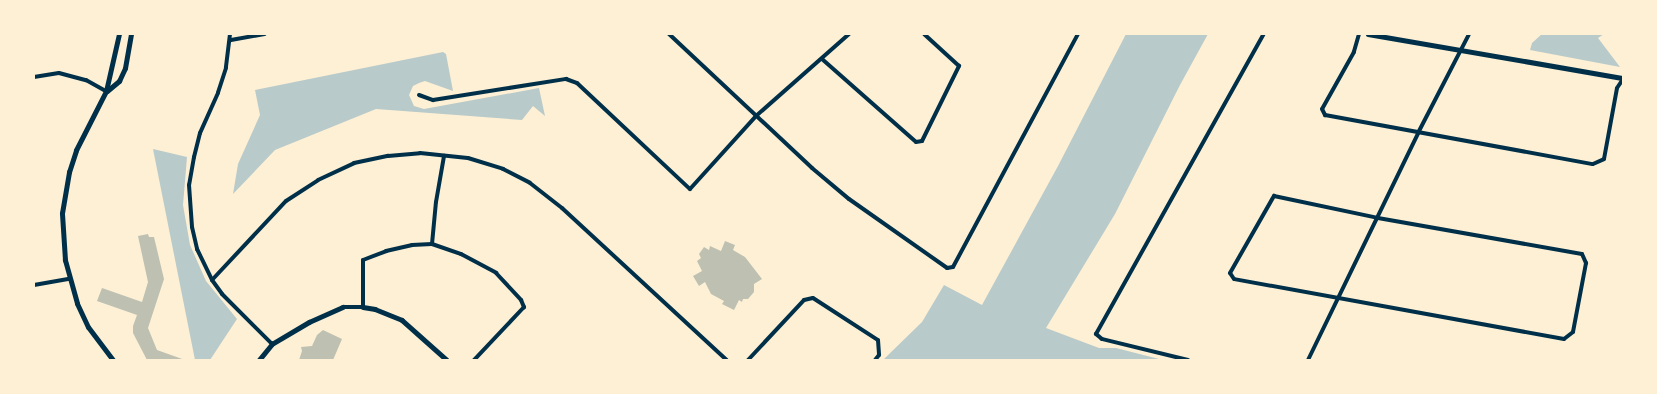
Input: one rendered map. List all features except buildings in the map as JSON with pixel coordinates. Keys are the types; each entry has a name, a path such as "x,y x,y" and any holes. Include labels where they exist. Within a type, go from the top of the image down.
{"main road":[{"path":"114,360 94,337 81,315 69,279 62,233 64,196 76,150 106,91 119,34"},
{"path":"106,91 119,80 125,68 131,34"}],"street":[{"path":"230,34 231,40 218,93 200,134 189,185 192,226 197,248 212,280 227,299 272,344"},
{"path":"231,40 264,34"},
{"path":"669,34 756,116 856,205 947,268 953,267 1078,34"},
{"path":"419,95 433,100 556,79 566,79 577,83 690,189 756,116 849,34"},
{"path":"822,58 916,142 922,141 959,66 924,34"},
{"path":"1188,360 1102,339 1096,334 1264,34"},
{"path":"1359,34 1354,52 1322,109 1324,115 1593,164 1599,163 1604,159 1617,88 1623,78 1368,34"},
{"path":"1308,360 1418,133 1459,50 1469,34"},
{"path":"34,76 59,73 86,80 106,91"},
{"path":"212,280 286,201 318,180 354,163 388,156 420,153 468,158 503,169 530,183 562,208 727,360"},
{"path":"432,244 436,202 444,156"},
{"path":"1274,196 1378,218 1582,254 1586,263 1573,332 1564,339 1234,279 1230,273 1274,196"},
{"path":"363,307 363,260 386,251 412,245 432,244 461,254 496,273 522,300 524,307 474,360"},
{"path":"34,285 69,279"},
{"path":"748,360 804,300 813,298 878,340 879,356 875,360"},
{"path":"258,360 272,344 309,322 343,307 363,307 375,309 402,320 447,360"}],"shaded area":[{"path":"1126,34 1208,34 1115,214 1046,328 1099,348 1116,348 1163,360 883,360 922,322 944,285 982,305 1058,166"},
{"path":"1542,34 1604,34 1598,38 1620,67 1530,50 1532,43"},
{"path":"443,52 446,54 453,91 425,81 419,83 413,86 409,95 414,106 424,109 539,88 545,116 533,106 522,120 376,109 275,150 233,194 238,164 260,115 255,90"},
{"path":"153,149 187,157 183,205 190,245 206,281 237,319 210,360 195,360"}]}
